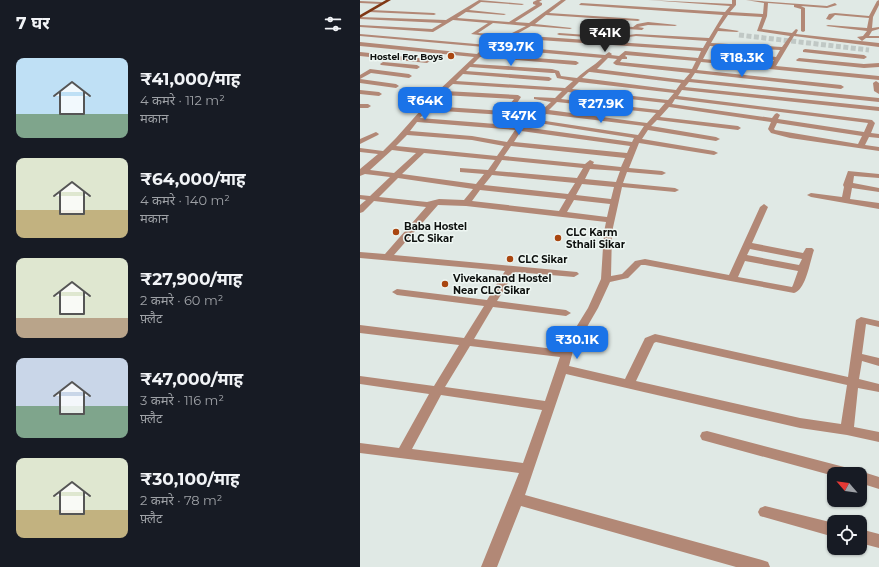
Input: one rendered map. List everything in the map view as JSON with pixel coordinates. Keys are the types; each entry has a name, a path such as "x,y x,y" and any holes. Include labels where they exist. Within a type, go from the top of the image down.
{"main road":[{"path":"360,16 369,9 386,0"},
{"path":"369,9 389,0"}],"street":[{"path":"360,26 433,31 481,0 522,4"},
{"path":"585,0 579,6 640,8 678,4"},
{"path":"650,0 701,7 740,16 765,16"},
{"path":"716,0 739,3 744,10 740,16"},
{"path":"781,4 787,0"},
{"path":"361,1 381,3"},
{"path":"509,24 517,16 541,1 560,5"},
{"path":"596,36 625,7 628,1"},
{"path":"855,48 858,43 865,38 869,30 871,17 879,1"},
{"path":"549,2 560,5"},
{"path":"640,8 645,2 701,7 766,2 837,14 871,17"},
{"path":"766,2 765,16 759,30 761,31 879,45"},
{"path":"489,567 528,469 566,354 593,308 606,279 608,232 618,186 637,140 674,97 693,72 726,13 739,3"},
{"path":"672,16 678,4"},
{"path":"781,4 827,7 835,4"},
{"path":"361,172 387,152 406,132 434,98 487,47 500,39 519,32 560,5"},
{"path":"473,6 512,9"},
{"path":"544,60 562,42 604,6"},
{"path":"696,17 701,7"},
{"path":"802,7 803,31"},
{"path":"369,9 434,14 428,21 413,30"},
{"path":"466,11 502,16 517,16 537,20"},
{"path":"524,13 638,20"},
{"path":"653,14 723,19"},
{"path":"828,19 831,15 837,14"},
{"path":"360,16 428,21 451,20 581,27 627,32"},
{"path":"565,22 552,33 596,36 616,44"},
{"path":"491,23 473,34 540,39 594,47"},
{"path":"634,29 636,26 642,24 675,25 664,37"},
{"path":"762,26 865,38 879,37"},
{"path":"828,26 869,30 879,28"},
{"path":"373,46 402,29"},
{"path":"480,29 528,32"},
{"path":"604,29 715,32 737,31"},
{"path":"772,67 797,30"},
{"path":"540,39 548,33"},
{"path":"360,35 649,60"},
{"path":"714,154 583,129 534,122 577,80 607,56 616,44 632,35 784,50"},
{"path":"645,44 651,36"},
{"path":"500,39 645,44 674,48 733,68 827,75 878,81"},
{"path":"421,51 436,41"},
{"path":"360,44 421,51 576,63"},
{"path":"670,56 674,48"},
{"path":"361,78 370,71 410,49"},
{"path":"805,51 864,57"},
{"path":"803,73 701,57 654,54 625,53 616,63 841,87"},
{"path":"360,54 427,61"},
{"path":"643,66 654,54"},
{"path":"701,57 710,54"},
{"path":"738,54 778,59"},
{"path":"827,75 831,63 831,54"},
{"path":"671,69 680,56"},
{"path":"799,60 864,66 879,65"},
{"path":"383,64 417,67"},
{"path":"468,65 555,71 561,78 627,86 774,120 879,136"},
{"path":"720,92 733,68"},
{"path":"425,108 508,112 543,70"},
{"path":"590,70 879,100"},
{"path":"744,95 757,70"},
{"path":"370,71 409,76"},
{"path":"461,72 549,79"},
{"path":"792,100 803,73"},
{"path":"627,86 637,76"},
{"path":"361,78 404,81"},
{"path":"361,78 396,86"},
{"path":"842,79 878,81"},
{"path":"767,97 775,80"},
{"path":"878,81 877,90 879,92"},
{"path":"450,82 568,90 617,96 674,97 866,120 872,122 861,146"},
{"path":"360,92 379,94"},
{"path":"674,97 720,92 879,109"},
{"path":"439,93 504,96 515,103"},
{"path":"583,129 617,96"},
{"path":"434,98 515,103 544,111 594,117 716,139"},
{"path":"536,98 606,106 738,128"},
{"path":"784,99 774,120 772,131 777,134 879,149"},
{"path":"360,106 368,106"},
{"path":"415,120 519,128 601,141 637,140"},
{"path":"870,126 879,127"},
{"path":"466,203 490,172 519,128"},
{"path":"406,132 472,138 508,144 595,154 630,156"},
{"path":"360,142 376,134"},
{"path":"562,214 601,141"},
{"path":"360,150 448,160 456,154"},
{"path":"387,152 422,151 624,171 662,173"},
{"path":"360,210 422,151"},
{"path":"463,170 618,186 675,190"},
{"path":"361,172 397,175 478,188 615,202"},
{"path":"845,201 847,185 851,173 879,176"},
{"path":"847,185 879,190"},
{"path":"811,195 879,206"},
{"path":"360,197 420,204 434,204 448,201 611,220"},
{"path":"387,258 434,204"},
{"path":"732,279 764,207"},
{"path":"606,279 625,277 636,264 640,262 794,290 798,286 808,254 746,245"},
{"path":"360,255 574,274"},
{"path":"741,257 803,269"},
{"path":"403,453 437,390 512,268"},
{"path":"398,292 566,313"},
{"path":"847,430 861,320 879,324"},
{"path":"360,329 566,354"},
{"path":"628,385 649,341 655,338 879,388"},
{"path":"856,356 879,362"},
{"path":"562,368 628,385 800,423 847,430 879,437"},
{"path":"360,380 550,406"},
{"path":"707,436 827,468"},
{"path":"360,448 528,469"},
{"path":"867,479 879,483"},
{"path":"517,499 762,567"},
{"path":"765,512 827,528"},
{"path":"867,538 879,541"}],"tunnel":[{"path":"739,35 869,50"}],"place":[{"name":"Hostel For Boys","path":"451,56"},
{"name":"Baba Hostel CLC Sikar","path":"396,232"},
{"name":"CLC Karm Sthali Sikar","path":"558,238"},
{"name":"CLC Sikar","path":"510,259"},
{"name":"Vivekanand Hostel Near CLC Sikar","path":"445,284"}]}
